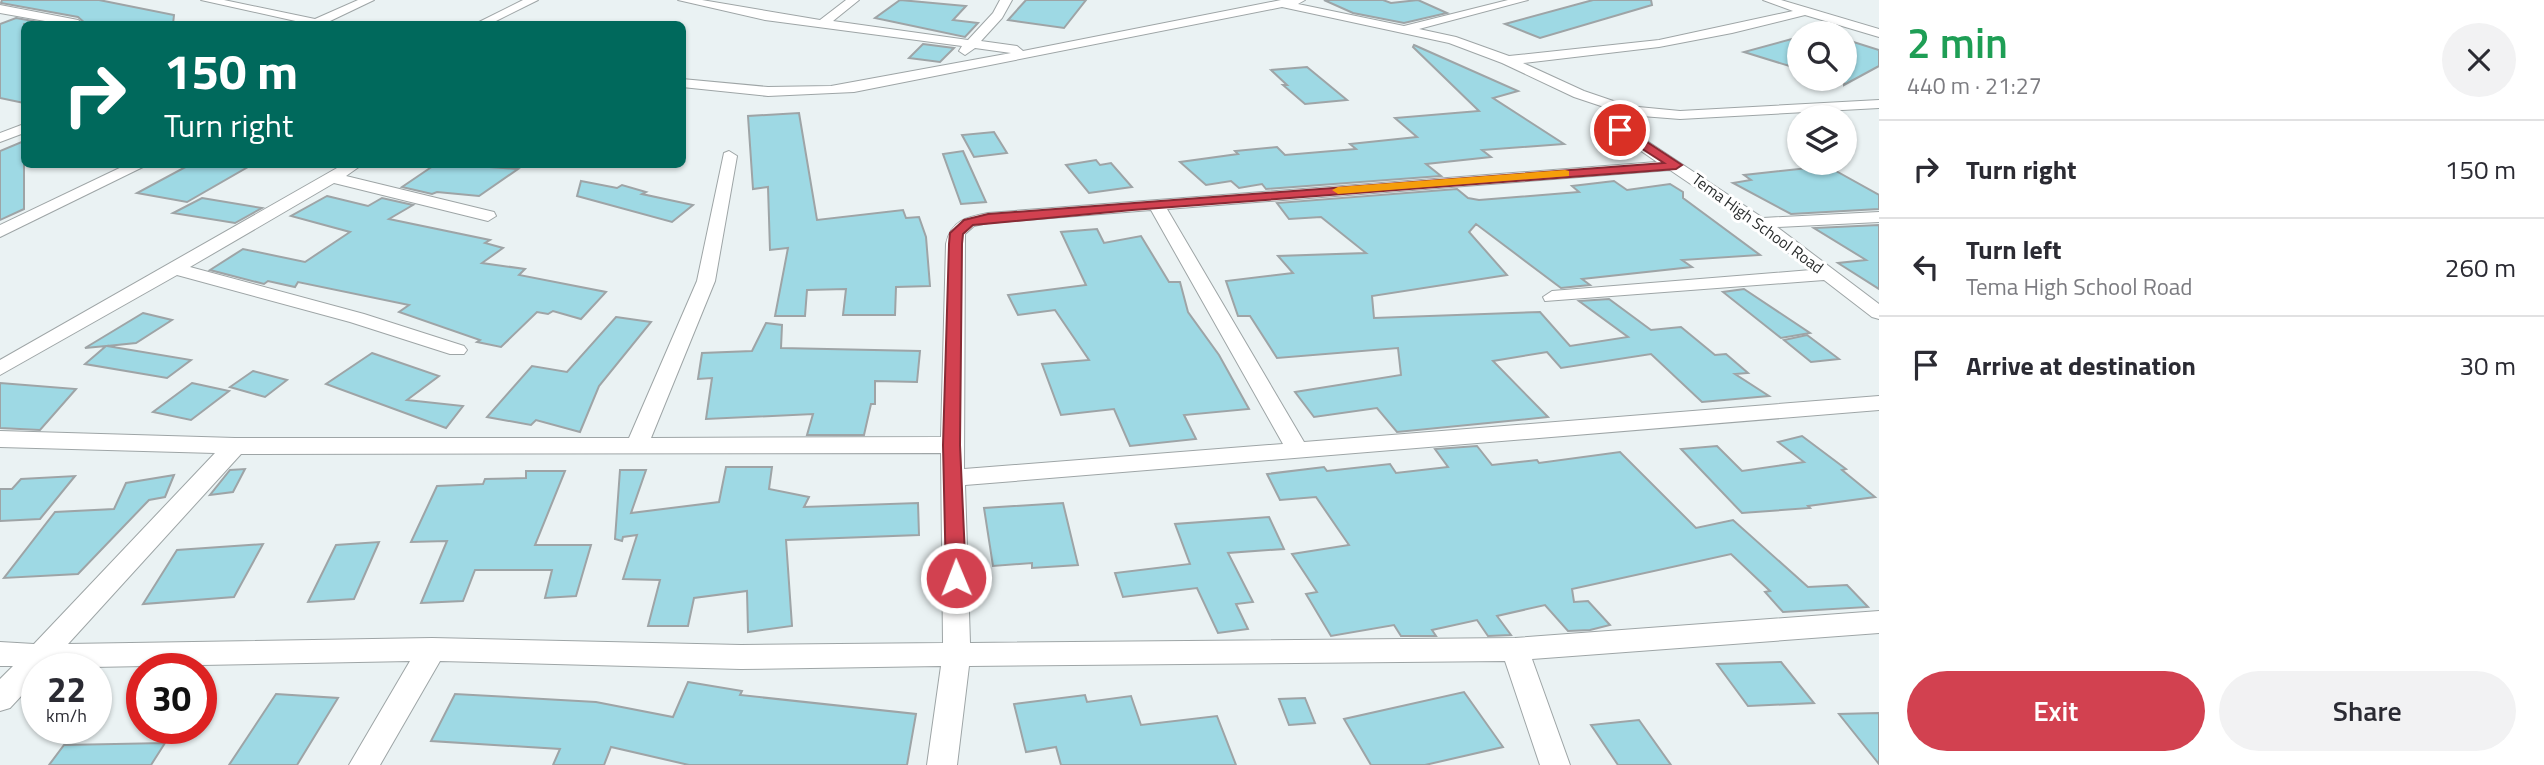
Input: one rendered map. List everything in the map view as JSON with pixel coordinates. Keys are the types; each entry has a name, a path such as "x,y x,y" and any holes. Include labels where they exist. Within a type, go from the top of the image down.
{"street":[{"path":"206,0 305,21"},
{"path":"325,21 368,0"},
{"path":"487,21 532,0"},
{"path":"686,0 822,24 1037,53"},
{"path":"822,24 853,0"},
{"path":"955,68 970,44 998,15 1006,0"},
{"path":"686,84 751,93 797,93 854,88 1299,0"},
{"path":"1769,0 1879,33"},
{"path":"1407,28 1515,1"},
{"path":"1282,4 1407,28 1452,40 1507,60 1579,94 1626,110 1680,115 1879,104"},
{"path":"0,9 62,21"},
{"path":"1507,60 1649,47 1754,26 1805,11"},
{"path":"0,19 18,13"},
{"path":"289,21 295,19"},
{"name":"Tema High School Road","path":"1626,110 1615,120 1620,130 1760,223 1879,313"},
{"path":"2,135 21,129"},
{"path":"637,445 706,281 729,156"},
{"path":"942,765 957,653 955,478 952,445 957,233 968,222 1157,204 1676,165"},
{"path":"0,232 134,168"},
{"path":"0,369 349,168"},
{"path":"333,178 488,216"},
{"path":"1157,204 1299,452"},
{"path":"1760,223 1879,218"},
{"path":"174,268 318,306 457,350"},
{"path":"1552,297 1828,274"},
{"path":"955,478 1879,403"},
{"path":"0,439 235,446 952,445"},
{"path":"43,653 235,446"},
{"path":"112,655 432,649 741,657 1515,649 1879,622"},
{"path":"364,765 432,649"},
{"path":"1515,649 1556,765"},
{"path":"0,654 21,655"},
{"path":"0,699 21,676"}],"building":[{"path":"2,0 99,0 174,15 173,21 83,21 78,17 1,3"},
{"path":"900,0 966,6 953,20 978,23 965,37 875,18"},
{"path":"1026,0 1086,0 1064,28 1008,20"},
{"path":"1324,0 1383,0 1391,3 1418,0 1447,13 1404,23 1353,13"},
{"path":"1593,0 1651,0 1652,5 1540,38 1505,24"},
{"path":"16,18 33,21 21,21 21,102 0,98 0,24"},
{"path":"1787,40 1787,65 1744,52"},
{"path":"1857,43 1879,50 1879,66 1857,78"},
{"path":"923,44 954,48 940,62 909,58"},
{"path":"1414,45 1518,91 1493,98 1564,144 1482,150 1491,157 1426,164 1441,176 1266,189 1262,184 1239,188 1231,181 1206,185 1180,162 1238,154 1235,151 1277,147 1285,155 1356,149 1350,144 1417,137 1395,118 1479,111 1413,47"},
{"path":"1307,67 1347,100 1305,104 1283,85 1287,85 1271,70"},
{"path":"799,113 817,220 903,210 906,218 919,217 926,237 930,286 896,287 895,315 843,315 846,289 807,290 805,316 775,316 788,248 770,250 768,187 753,189 748,116"},
{"path":"994,132 1007,153 974,157 962,135"},
{"path":"21,142 24,209 0,220 0,151"},
{"path":"963,151 986,202 961,204 943,154"},
{"path":"1096,160 1100,165 1111,163 1132,187 1089,193 1066,165"},
{"path":"184,168 246,168 187,202 137,193"},
{"path":"430,168 518,169 479,196 437,192 432,194 402,187"},
{"path":"1787,170 1787,175 1843,175 1879,195 1879,209 1791,214 1733,183 1751,180 1744,175"},
{"path":"581,181 617,188 622,185 646,192 642,194 693,205 672,222 577,196"},
{"path":"1614,181 1627,190 1670,184 1683,192 1683,198 1760,255 1682,260 1692,267 1582,279 1590,285 1561,288 1476,224 1469,232 1507,275 1372,296 1374,318 1540,312 1570,346 1628,337 1579,301 1609,299 1651,330 1681,327 1715,355 1726,354 1748,373 1735,374 1769,396 1702,402 1651,354 1561,368 1547,352 1493,361 1548,417 1397,432 1377,408 1314,417 1295,392 1401,375 1398,348 1277,358 1250,316 1238,316 1226,281 1293,273 1278,256 1366,253 1321,217 1289,219 1277,203 1457,189 1468,198 1479,200 1579,192 1572,186"},
{"path":"327,196 368,206 382,198 413,205 389,219 490,240 485,243 503,248 482,263 525,269 519,275 606,292 581,319 553,311 548,314 537,312 501,347 477,342 480,340 399,312 409,305 298,282 295,287 268,281 264,284 210,270 243,249 305,262 350,232 291,216"},
{"path":"202,198 262,208 235,223 173,213"},
{"path":"1879,225 1879,289 1838,263 1866,260 1814,228"},
{"path":"1097,229 1104,243 1141,236 1169,282 1180,282 1188,312 1219,355 1249,409 1184,415 1196,439 1130,446 1114,409 1061,415 1042,364 1089,360 1055,310 1018,315 1008,295 1086,285 1061,232"},
{"path":"1744,289 1810,333 1781,338 1723,292"},
{"path":"143,313 172,320 136,343 107,346 191,360 167,378 85,364 106,346 85,348"},
{"path":"616,317 651,322 599,386 580,432 536,420 531,425 487,417 532,366 567,372"},
{"path":"766,323 782,325 781,348 920,351 917,382 875,381 875,404 871,404 864,435 807,435 813,414 706,419 712,378 698,379 702,353 752,351"},
{"path":"1807,335 1839,359 1811,362 1784,340"},
{"path":"372,353 439,376 407,400 463,406 446,428 326,384"},
{"path":"253,371 287,380 265,397 230,387"},
{"path":"0,383 76,389 40,430 0,428"},
{"path":"192,383 229,391 191,420 153,412"},
{"path":"1802,436 1846,469 1842,470 1875,497 1808,506 1810,508 1742,513 1681,449 1717,446 1742,471 1804,462 1778,442"},
{"path":"1477,446 1492,465 1537,460 1539,463 1620,452 1696,528 1733,520 1808,587 1847,585 1868,607 1783,612 1765,592 1770,591 1731,554 1572,589 1574,602 1588,601 1610,625 1590,630 1568,631 1545,605 1497,616 1511,635 1488,636 1477,620 1432,630 1436,636 1401,636 1394,625 1331,636 1306,594 1317,592 1292,554 1349,545 1316,497 1280,500 1267,474 1324,467 1327,471 1390,464 1396,473 1448,467 1435,449"},
{"path":"726,467 772,467 769,489 809,497 804,507 918,503 919,535 786,540 792,626 748,632 747,591 694,598 688,626 648,626 660,580 623,579 637,535 623,537 622,541 615,539 620,470 646,470 631,513 719,502"},
{"path":"245,469 233,492 210,495 230,470"},
{"path":"526,471 565,471 535,545 591,545 576,596 545,598 552,570 475,570 463,601 421,603 447,541 411,542 437,486 483,484 485,479 526,478"},
{"path":"174,475 165,497 149,500 78,574 4,578 55,512 114,509 126,483"},
{"path":"75,476 40,519 0,521 0,489 12,489 21,479"},
{"path":"1063,503 1078,565 1032,568 1032,563 993,566 984,508"},
{"path":"1269,517 1284,549 1228,553 1253,602 1236,604 1248,629 1218,633 1197,588 1123,597 1115,573 1190,564 1175,524"},
{"path":"379,542 354,599 308,602 336,545"},
{"path":"263,544 234,597 143,604 177,550"},
{"path":"1781,662 1814,703 1748,706 1717,664"},
{"path":"688,682 742,691 740,695 916,714 907,765 689,765 611,747 604,765 553,765 560,749 431,741 455,694 596,702 673,717"},
{"path":"1464,692 1503,747 1425,765 1371,765 1344,719"},
{"path":"276,694 338,698 297,765 229,765"},
{"path":"1085,695 1087,702 1131,696 1141,725 1217,716 1236,765 1061,765 1056,747 1026,752 1014,704"},
{"path":"1305,698 1315,723 1289,725 1279,699"},
{"path":"1879,713 1879,764 1839,714"},
{"path":"1639,720 1671,765 1618,765 1591,725"},
{"path":"164,744 151,765 49,765 64,745"}],"slow traffic":[{"path":"1338,190 1565,173"}],"route":[{"path":"956,578 952,445 956,244 957,233 968,222 1132,206 1676,165 1620,130"}]}
